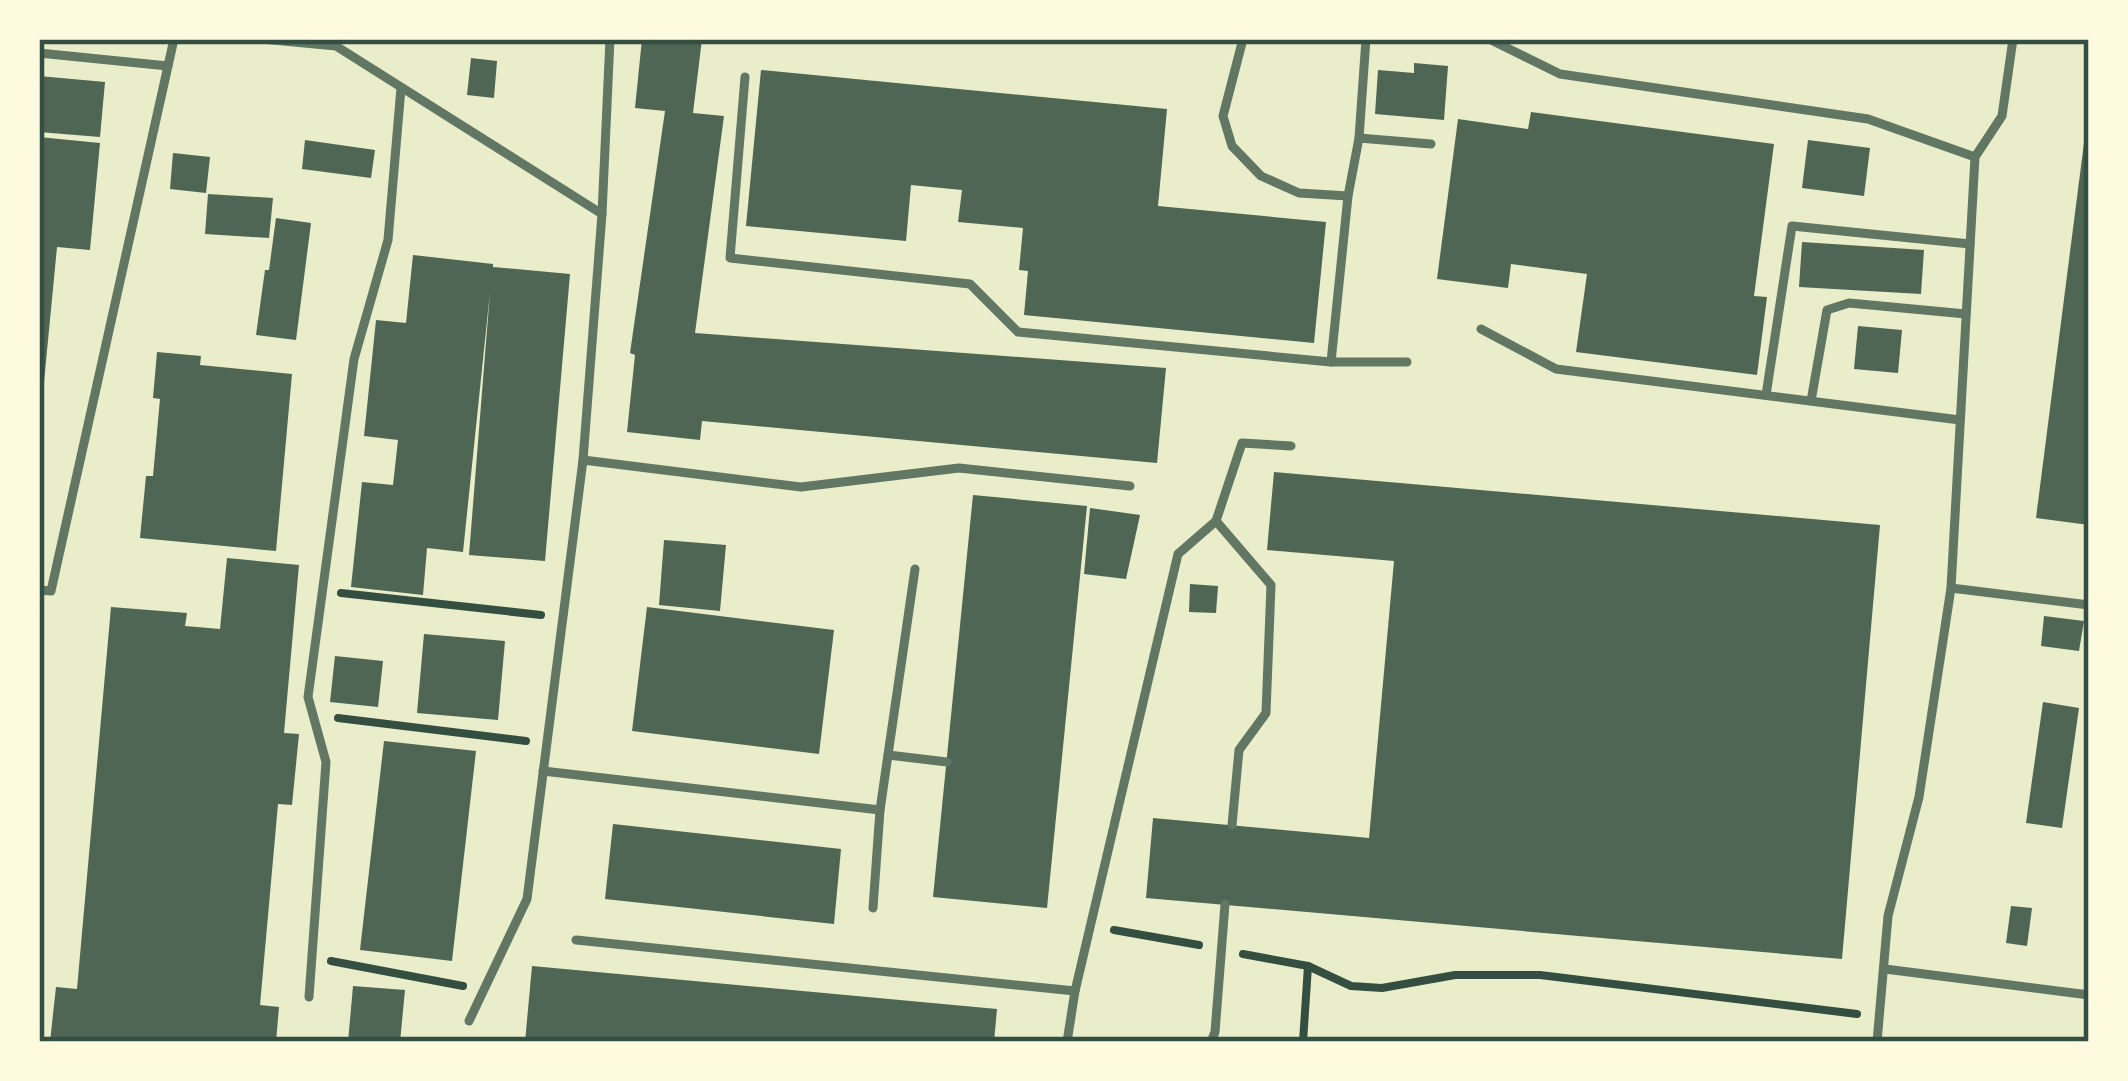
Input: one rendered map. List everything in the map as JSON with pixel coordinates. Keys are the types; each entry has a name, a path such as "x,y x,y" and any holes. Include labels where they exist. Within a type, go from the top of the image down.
{"lane":[{"path":"39,590 51,591 174,39"},
{"path":"262,39 335,46 602,214"},
{"path":"469,1021 527,899 583,460 610,39"},
{"path":"1243,39 1223,116 1232,146 1261,176 1299,193 1348,196"},
{"path":"1331,362 1348,196 1359,138 1366,39"},
{"path":"1489,39 1560,74 1868,119 1975,157"},
{"path":"1877,1042 1888,916 1919,797 1951,588 1975,157 2002,116 2013,39"},
{"path":"39,53 168,66"},
{"path":"745,77 730,258 970,284 1018,332 1331,362 1407,362"},
{"path":"309,997 326,762 308,697 354,359 388,240 401,88"},
{"path":"1359,138 1431,144"},
{"path":"1766,395 1792,226 1970,244"},
{"path":"1811,400 1827,310 1849,303 1966,314"},
{"path":"1481,328 1556,369 1960,420"},
{"path":"1067,1042 1178,554 1216,520 1242,442 1291,446"},
{"path":"583,460 801,487 959,468 1130,486"},
{"path":"1216,520 1271,584 1266,713 1239,750 1232,825"},
{"path":"873,908 880,810 915,569"},
{"path":"1951,588 2089,605"},
{"path":"888,754 947,762"},
{"path":"543,772 880,810"},
{"path":"1211,1042 1225,904"},
{"path":"576,940 1075,991"},
{"path":"1885,969 2089,995"}],"path":[{"path":"322,591 563,617"},
{"path":"313,715 547,744"},
{"path":"312,958 484,990"},
{"path":"1308,966 1351,986 1382,988 1455,975 1540,975 1880,1017"}],"building":[{"path":"642,39 702,39 693,113 724,116 695,333 1166,368 1157,463 702,421 700,440 627,432 635,355 630,353 665,111 635,108"},
{"path":"471,58 497,61 494,98 467,95"},
{"path":"1414,63 1448,66 1444,120 1375,114 1378,70 1414,73"},
{"path":"761,70 1167,109 1158,206 1326,222 1314,343 1024,315 1028,271 1019,270 1023,228 958,222 962,190 911,185 906,241 746,226"},
{"path":"39,76 105,82 100,137 39,132"},
{"path":"1531,112 1774,144 1754,296 1767,297 1757,375 1576,352 1587,274 1511,264 1508,288 1437,279 1458,119 1528,129"},
{"path":"2089,127 2089,525 2036,518"},
{"path":"39,137 100,143 90,250 57,247 42,403 39,403"},
{"path":"305,140 375,150 371,178 302,169"},
{"path":"1808,140 1870,148 1864,196 1802,188"},
{"path":"173,153 210,157 206,193 170,189"},
{"path":"208,194 273,198 269,238 205,234"},
{"path":"276,218 311,223 296,340 256,335"},
{"path":"1802,242 1924,250 1921,294 1799,287"},
{"path":"413,255 570,274 545,561 469,555 490,292 463,552 427,548 423,595 351,587 362,482 393,485 398,440 364,436 376,320 406,323"},
{"path":"1858,326 1902,330 1898,373 1854,369"},
{"path":"157,352 201,356 200,365 292,374 276,551 140,538 146,476 153,476 160,399 153,398"},
{"path":"1274,472 1880,525 1842,959 1146,898 1153,818 1369,838 1394,561 1267,550"},
{"path":"973,495 1087,506 1047,908 933,897"},
{"path":"1090,508 1140,515 1126,579 1084,574"},
{"path":"664,540 726,545 720,611 659,605"},
{"path":"227,558 299,565 284,733 299,734 292,805 278,804 260,1005 279,1007 276,1042 50,1042 56,987 77,989 111,607 187,613 185,626 220,629"},
{"path":"1190,584 1218,586 1216,613 1189,612"},
{"path":"647,607 834,630 819,754 632,731"},
{"path":"2044,616 2084,621 2079,651 2041,646"},
{"path":"424,634 505,641 498,720 417,713"},
{"path":"335,656 383,661 378,707 330,702"},
{"path":"2043,702 2079,708 2062,828 2026,823"},
{"path":"384,741 476,751 452,961 360,950"},
{"path":"613,824 841,849 834,924 605,899"},
{"path":"2011,906 2032,908 2027,946 2006,943"},
{"path":"532,966 997,1009 994,1042 525,1042"},
{"path":"353,986 405,990 400,1042 348,1042"}]}
